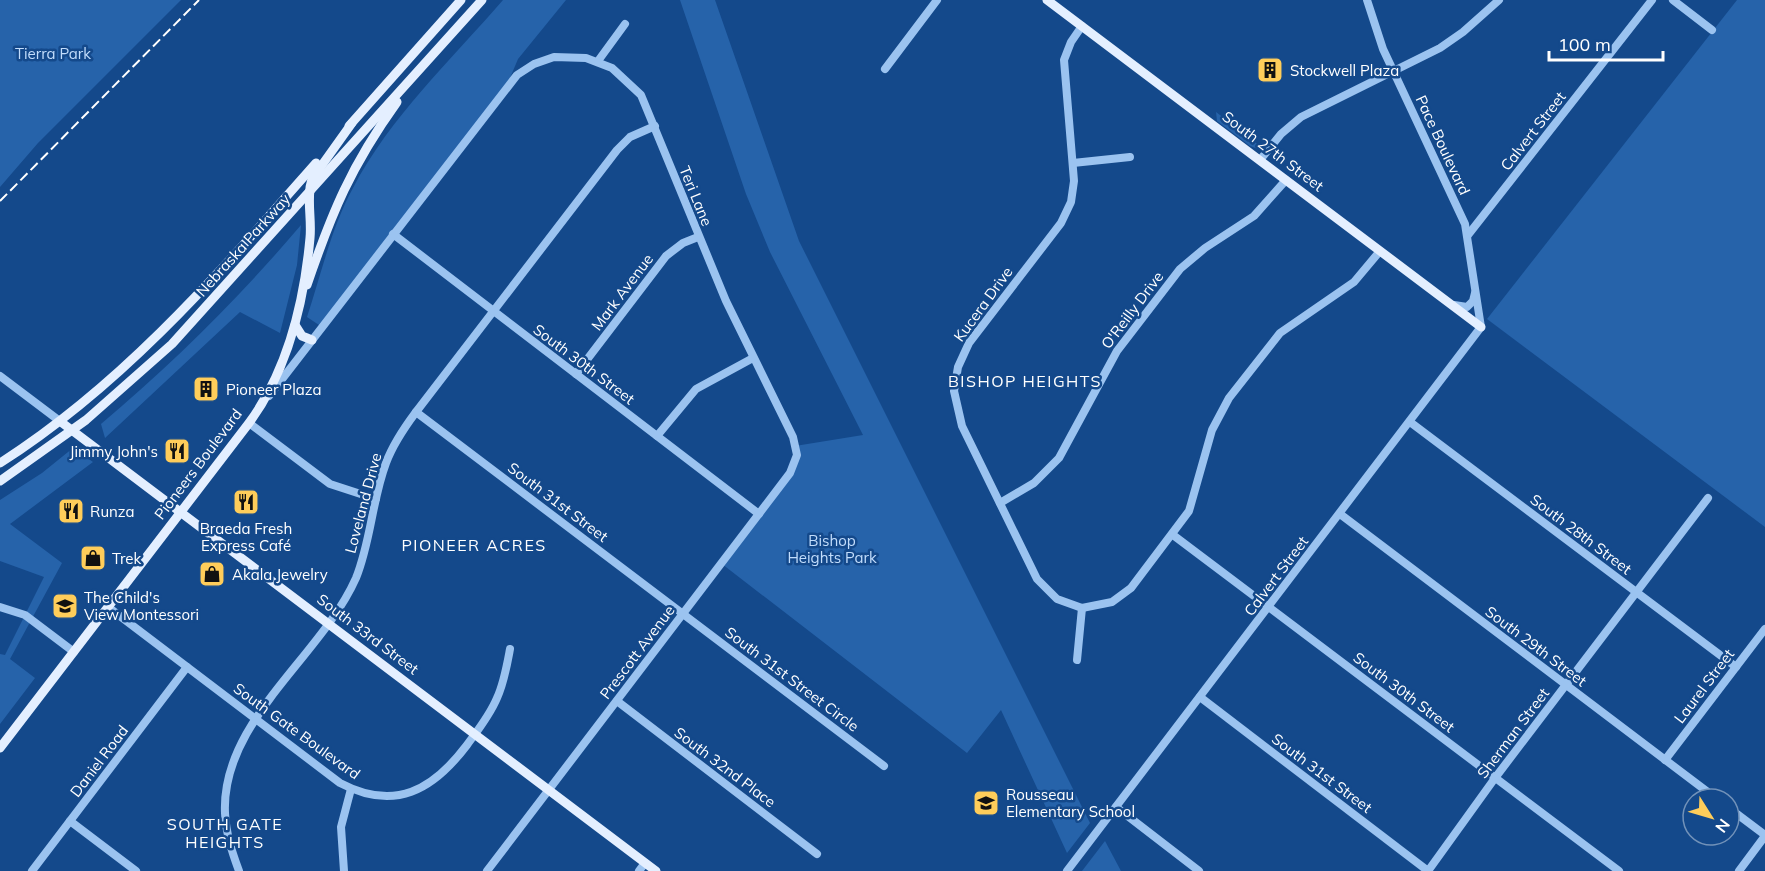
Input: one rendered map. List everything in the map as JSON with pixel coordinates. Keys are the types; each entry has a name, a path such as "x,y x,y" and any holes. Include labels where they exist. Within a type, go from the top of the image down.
{"main road":[{"name":"Nebraska Parkway","path":"0,463 61,422 119,373 179,316 461,0"},
{"name":"Nebraska Parkway","path":"0,481 74,430 130,384 172,344 482,0"},
{"name":"South 27th Street","path":"1047,0 1481,327"},
{"path":"259,409 282,364 331,215 357,160 434,53"},
{"path":"298,313 310,236 309,193 315,174 352,123"},
{"path":"295,325 302,336 312,340"},
{"name":"Pioneers Boulevard","path":"0,748 259,409"},
{"name":"South 33rd Street","path":"61,422 549,790 642,867 656,871"}],"street":[{"path":"885,69 937,0"},
{"name":"Pace Boulevard","path":"1367,0 1377,36 1468,235"},
{"path":"1260,160 1281,134 1301,117 1453,40 1499,0"},
{"name":"Calvert Street","path":"1468,235 1652,0"},
{"path":"1673,0 1712,30"},
{"path":"598,61 625,24"},
{"name":"Kucera Drive","path":"1082,26 1066,51 1063,70 1073,191 1067,213 969,343 955,379 958,415 1042,587 1057,599 1082,608"},
{"name":"Teri Lane","path":"507,85 523,70 543,60 574,56 598,61 612,68 632,84 648,107 698,237 795,446"},
{"name":"Pioneers Boulevard","path":"259,409 507,85"},
{"name":"Loveland Drive","path":"239,871 226,829 227,784 236,754 257,720 328,624 357,576 376,499 392,447 416,412 617,150 630,138 655,126"},
{"path":"1072,163 1130,157"},
{"name":"O'Reilly Drive","path":"1000,503 1034,483 1059,458 1117,351 1180,269 1205,248 1254,216 1286,180"},
{"name":"South 30th Street","path":"393,234 759,514"},
{"path":"1468,235 1481,327"},
{"name":"Mark Avenue","path":"576,374 666,256 684,243 698,237"},
{"path":"1077,660 1082,608 1101,606 1122,597 1173,535 1189,511 1212,430 1229,398 1280,333 1354,282 1380,251"},
{"path":"1453,305 1463,308 1469,306 1473,301 1475,289"},
{"name":"Calvert Street","path":"1067,871 1481,327"},
{"path":"657,436 696,389 753,358"},
{"path":"0,376 61,422"},
{"name":"South 31st Street","path":"416,412 683,614"},
{"name":"South 28th Street","path":"1410,422 1736,667"},
{"path":"249,423 330,484 376,499"},
{"name":"Prescott Avenue","path":"487,871 795,465 795,446"},
{"name":"Sherman Street","path":"1428,871 1495,778 1708,498"},
{"name":"South 29th Street","path":"1340,514 1701,787"},
{"name":"South 30th Street","path":"1173,535 1619,871"},
{"path":"0,607 27,616 74,652"},
{"name":"South Gate Boulevard","path":"108,607 351,789 384,796 422,788 446,771 475,734 498,697 510,649"},
{"name":"South 31st Street Circle","path":"683,614 884,766"},
{"name":"Laurel Street","path":"1665,760 1765,629"},
{"name":"Daniel Road","path":"32,871 187,667"},
{"name":"South 31st Street","path":"1200,697 1428,871"},
{"name":"South 32nd Place","path":"616,701 818,854"},
{"path":"344,871 341,827 351,789"},
{"path":"1116,807 1199,871"},
{"path":"1739,871 1765,836 1741,817"},
{"path":"70,821 136,871"}],"green space":[{"name":"Tierra Park","path":"0,0 181,0 38,143 0,187"},
{"path":"503,0 566,0 518,59 507,85 322,327 307,317 332,235 353,188 368,162 403,113"},
{"name":"Bishop Heights Park","path":"680,0 715,0 799,241 1090,823 1067,853 1001,710 967,753 722,564 790,473 795,446 863,435 770,252 746,194"},
{"path":"1737,0 1765,0 1765,527 1487,319"},
{"path":"1216,112 1260,146 1258,149 1250,146 1217,121"},
{"path":"301,225 297,265 280,333 240,312 105,438 101,424 205,329"},
{"path":"73,448 93,462 10,524 62,563 10,659 35,678 0,724 0,654 5,655 44,577 0,561 0,500 42,473"},
{"path":"1105,841 1121,871 1082,871"}],"railway":[{"path":"0,201 199,0"}],"place":[{"name":"Stockwell Plaza","path":"1270,70"},
{"name":"Pioneer Plaza","path":"206,389"},
{"name":"Jimmy John's","path":"177,451"},
{"name":"Braeda Fresh Express Café","path":"246,502"},
{"name":"Runza","path":"71,511"},
{"name":"Trek","path":"93,558"},
{"name":"Akala Jewelry","path":"212,574"},
{"name":"The Child's View Montessori","path":"65,606"},
{"name":"Rousseau Elementary School","path":"986,803"}],"district":[{"name":"BISHOP HEIGHTS","path":"1025,381"},
{"name":"PIONEER ACRES","path":"474,545"},
{"name":"SOUTH GATE HEIGHTS","path":"225,833"}]}
